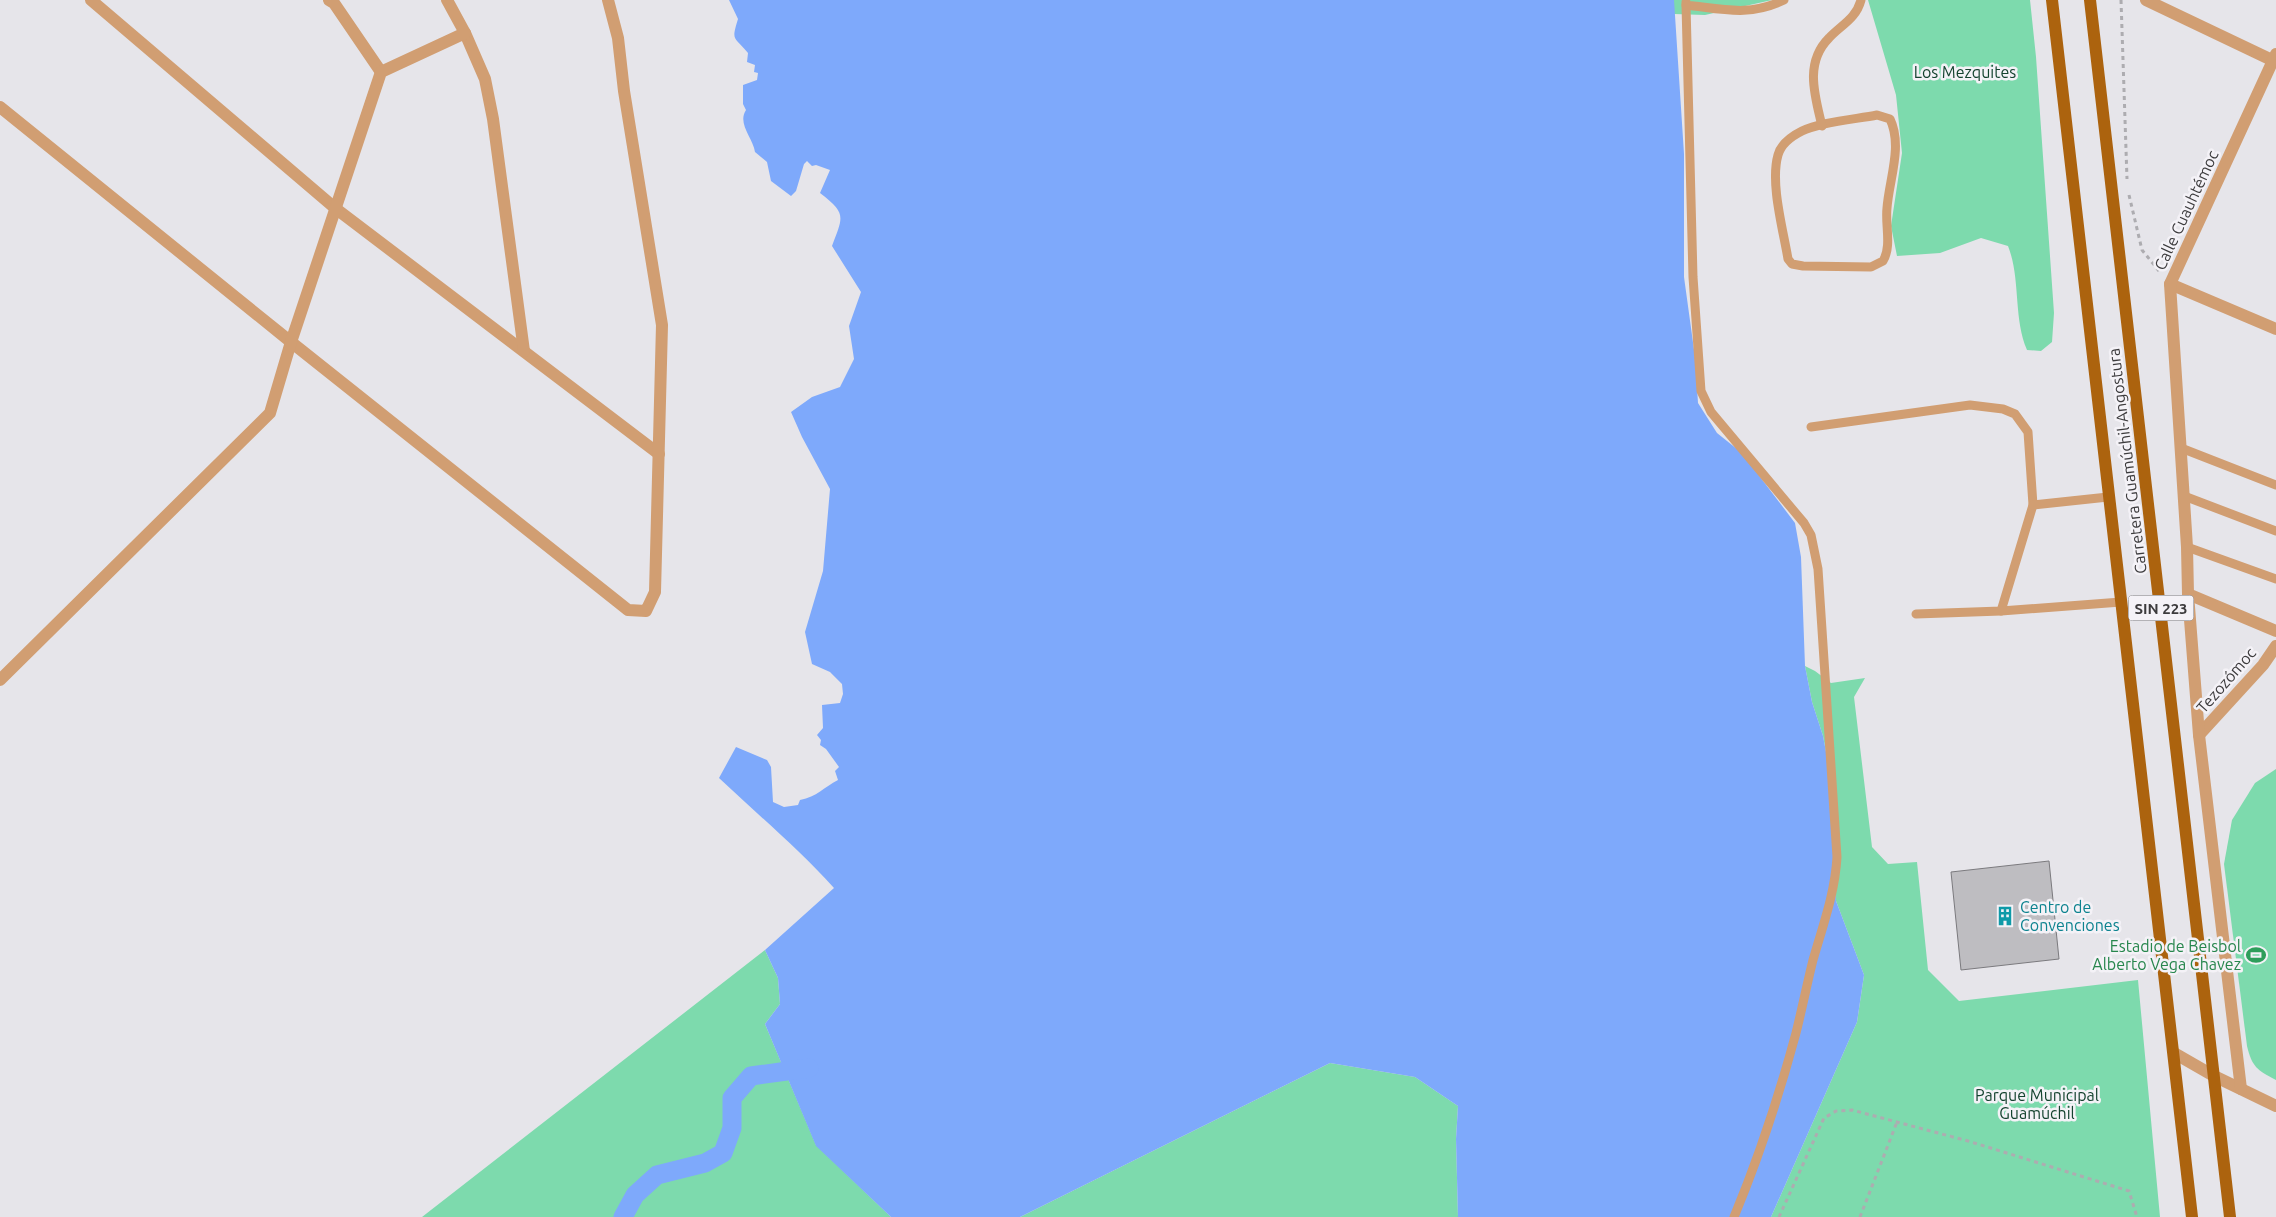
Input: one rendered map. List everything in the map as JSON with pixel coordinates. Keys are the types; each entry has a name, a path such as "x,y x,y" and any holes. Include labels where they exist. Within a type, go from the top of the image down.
{"main road":[{"name":"Carretera Guamúchil-Angostura","path":"2052,0 2192,1217"},
{"name":"Carretera Guamúchil-Angostura","path":"2090,0 2230,1217"}],"street":[{"path":"91,0 335,208 659,454"},
{"path":"447,0 465,33 486,79 524,351"},
{"path":"0,106 291,342 628,610 646,611 655,592 662,325 624,91 618,38 608,0"},
{"path":"2146,0 2275,59"},
{"path":"333,1 381,72"},
{"path":"0,680 270,414 291,342 381,72 465,33"},
{"name":"Calle Cuauhtémoc","path":"2241,1089 2199,735 2188,594 2187,547 2170,284 2275,59"},
{"path":"2170,284 2276,329"},
{"path":"2188,594 2276,632"},
{"name":"Tezozómoc","path":"2199,735 2263,665 2276,646"},
{"path":"2174,1053 2214,1076 2276,1106"}],"lane":[{"path":"1734,1217 1762,1146 1796,1033 1814,958 1836,880 1837,856 1819,579 1814,545 1804,523 1711,412 1701,391 1693,276 1686,3 1753,11 1784,0"},
{"path":"1822,126 1812,85 1814,66 1828,38 1845,25 1855,14 1861,0"},
{"path":"1877,115 1886,116 1893,124 1895,148 1887,205 1887,250 1883,262 1876,266 1803,266 1792,264 1788,259 1778,194 1776,169 1778,153 1787,140 1803,130 1822,126 1877,115"},
{"path":"1811,427 1970,405 2003,409 2015,414 2028,432 2033,505 2001,611"},
{"path":"2181,448 2276,484"},
{"path":"2184,496 2276,531"},
{"path":"2033,505 2108,498"},
{"path":"2187,547 2276,579"},
{"path":"1916,614 2001,611 2121,602"}],"path":[{"path":"2121,0 2127,180"},
{"path":"2128,190 2142,250 2170,284"},
{"path":"1779,1217 1824,1118 1836,1111 1852,1110 1968,1141 2129,1191 2137,1217"},
{"path":"1860,1217 1897,1122"}],"green space":[{"path":"1674,0 1772,0 1705,15 1674,14"},
{"name":"Los Mezquites","path":"1868,0 2030,0 2036,57 2054,313 2052,342 2041,351 2027,350 2020,324 2012,259 2008,246 1981,238 1940,253 1897,256 1891,226 1902,153 1896,95"},
{"name":"Parque Municipal Guamúchil","path":"1805,666 1831,683 1865,678 1854,697 1872,847 1888,864 1917,862 1928,970 1959,1001 2138,980 2160,1217 1771,1217 1857,1022 1864,975 1836,901 1830,773 1823,736 1812,702"},
{"name":"Estadio de Beisbol Alberto Vega Chavez","path":"2276,769 2276,1080 2256,1067 2247,1046 2224,864 2232,820 2255,783"},
{"path":"765,950 778,978 780,1004 765,1024 816,1145 891,1217 422,1217"},
{"path":"1330,1063 1415,1077 1458,1106 1456,1139 1458,1217 1020,1217"}],"water":[{"path":"729,0 1674,0 1684,154 1684,277 1695,357 1698,403 1717,433 1742,453 1795,523 1801,557 1805,666 1812,702 1823,736 1830,773 1836,901 1864,975 1857,1022 1771,1217 1458,1217 1456,1139 1458,1106 1415,1077 1330,1063 1020,1217 891,1217 816,1146 765,1024 780,1004 778,978 765,950 834,888 793,846 719,778 736,747 767,760 771,767 773,802 784,807 798,805 800,800 816,794 838,780 835,771 839,767 826,749 820,745 821,740 817,735 823,728 822,705 840,703 843,694 842,684 830,672 812,664 805,632 823,571 830,489 791,412 812,397 840,387 854,359 849,326 861,292 832,246 839,228 839,211 820,193 830,170 816,165 812,166 807,161 804,164 796,191 791,196 771,181 767,162 755,152 744,126 743,120 746,110 743,104 743,85 757,80 758,73 754,72 755,65 747,62 748,53 735,38 738,19"}],"building":[{"name":"Centro de Convenciones","path":"2049,861 2059,959 1961,970 1951,872"}],"waterway":[{"path":"623,1217 635,1195 657,1175 705,1163 723,1153 732,1128 732,1098 751,1076 809,1068"}],"place":[{"name":"Centro de Convenciones","path":"2005,916"},
{"name":"Estadio de Beisbol Alberto Vega Chavez","path":"2256,955"}]}
